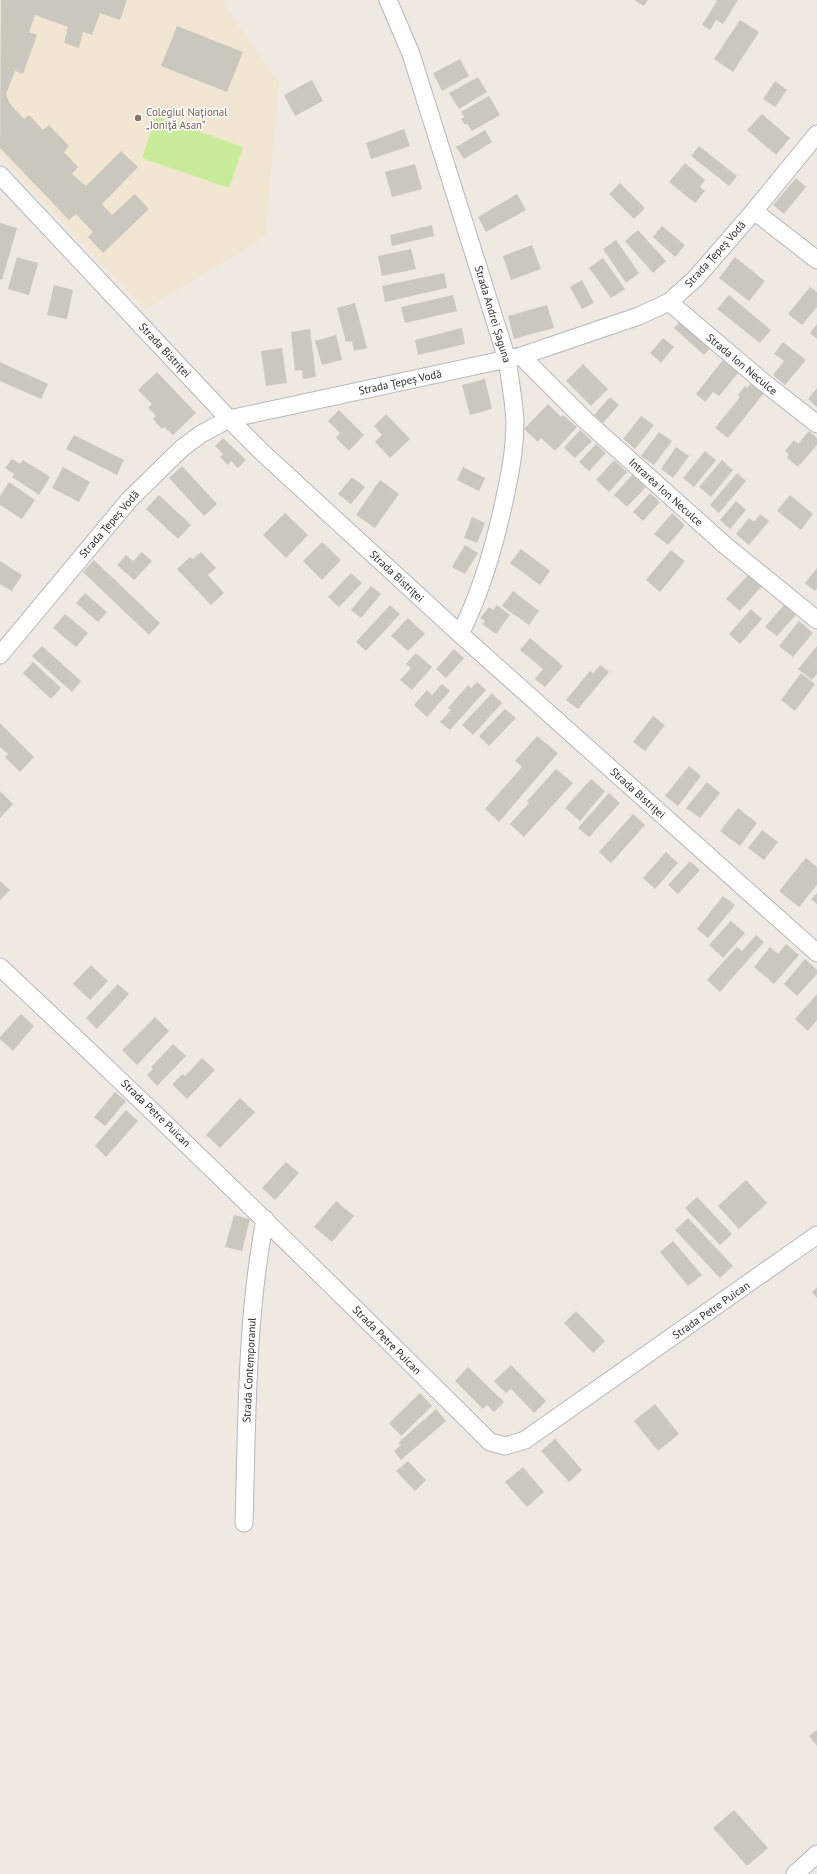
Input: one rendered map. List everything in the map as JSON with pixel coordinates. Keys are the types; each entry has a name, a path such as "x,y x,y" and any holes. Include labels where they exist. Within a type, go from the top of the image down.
{"street":[{"name":"Strada Andrei Șaguna","path":"388,0 411,54 514,358 515,424 511,470 493,549 481,585 460,634"},
{"name":"Strada Țepeș Vodă","path":"0,655 129,500 152,475 181,449 201,434 229,419 514,358 639,316 669,302 695,279 754,211 817,134"},
{"name":"Strada Bistriței","path":"0,175 229,419 264,454 460,634 817,953"},
{"path":"754,211 817,260"},
{"name":"Strada Ion Neculce","path":"669,302 762,381 817,424"},
{"name":"Intrarea Ion Neculce","path":"514,358 726,546 817,620"},
{"name":"Strada Petre Puican","path":"0,966 146,1103 490,1442 506,1446 525,1440 817,1235"},
{"name":"Strada Contemporanul","path":"244,1523 250,1340 257,1258 265,1219"},
{"path":"795,1874 817,1854"}],"shaded area":[{"name":"Colegiul Național „Ioniță Asan”","path":"0,0 226,0 224,5 279,82 265,237 145,309 0,155"}],"green space":[{"path":"156,116 243,147 229,188 142,158"}],"building":[{"path":"1,0 127,0 120,20 100,13 92,35 83,32 79,48 64,43 68,27 35,15 29,32 37,35 23,74 15,71 6,94 10,104 24,119 29,115 43,130 49,125 69,146 64,152 78,167 72,174 86,186 121,151 138,167 102,204 112,215 135,194 149,209 103,253 88,237 93,232 76,214 69,220 0,148"},
{"path":"634,0 648,0 644,6"},
{"path":"715,0 738,0 723,24 716,20 710,30 702,25 717,1"},
{"path":"740,20 759,32 733,72 714,59"},
{"path":"177,26 243,52 227,92 161,66"},
{"path":"460,59 469,76 442,91 433,73"},
{"path":"478,77 487,92 459,109 449,93"},
{"path":"312,80 323,101 295,116 284,95"},
{"path":"775,81 787,90 775,107 763,99"},
{"path":"489,96 500,115 472,131 461,119 464,117 461,112"},
{"path":"762,114 790,138 776,155 747,130"},
{"path":"404,129 410,146 371,159 366,143"},
{"path":"485,130 492,142 464,159 456,147"},
{"path":"699,146 737,176 729,186 691,156"},
{"path":"685,163 705,180 700,187 705,191 695,203 669,182"},
{"path":"415,164 422,189 392,197 385,172"},
{"path":"796,178 806,187 784,214 773,205"},
{"path":"620,183 645,208 634,219 609,194"},
{"path":"517,194 526,210 486,232 478,217"},
{"path":"0,223 17,228 2,280 0,279"},
{"path":"432,225 434,236 392,246 390,235"},
{"path":"662,226 685,245 675,257 653,237"},
{"path":"638,230 666,261 653,273 625,241"},
{"path":"616,240 639,273 626,283 603,249"},
{"path":"532,245 541,269 511,280 503,256"},
{"path":"411,249 416,269 382,276 378,256"},
{"path":"17,257 38,263 29,295 8,289"},
{"path":"735,257 765,281 749,301 719,278"},
{"path":"603,258 625,289 611,298 589,268"},
{"path":"444,273 447,288 385,302 382,286"},
{"path":"582,280 594,303 582,309 570,287"},
{"path":"54,285 73,290 67,319 47,315"},
{"path":"810,287 817,292 817,307 802,325 788,314"},
{"path":"453,295 457,311 405,323 401,307"},
{"path":"729,295 771,330 760,343 717,309"},
{"path":"355,303 367,348 354,351 352,341 346,342 337,308"},
{"path":"547,305 554,328 514,339 508,316"},
{"path":"680,321 710,348 704,355 674,328"},
{"path":"817,324 817,339 810,333"},
{"path":"462,328 465,344 418,355 415,340"},
{"path":"310,329 316,377 303,379 302,370 295,371 291,332"},
{"path":"336,335 342,360 322,365 315,341"},
{"path":"663,338 674,347 661,363 650,353"},
{"path":"783,342 806,360 785,385 773,375 784,361 774,354"},
{"path":"282,348 287,383 266,386 261,351"},
{"path":"723,360 738,373 719,396 713,392 705,402 696,394"},
{"path":"0,362 48,384 41,399 0,381"},
{"path":"583,364 608,389 591,406 566,381"},
{"path":"157,372 196,413 173,435 164,427 162,429 153,419 156,416 148,408 152,404 138,390"},
{"path":"485,379 492,409 470,415 462,385"},
{"path":"751,383 764,393 728,438 715,428 740,397 738,395 745,386 747,388"},
{"path":"817,388 817,407 808,399"},
{"path":"610,397 619,405 603,423 594,415"},
{"path":"548,404 561,417 563,415 577,427 555,451 541,438 538,442 524,429"},
{"path":"339,410 364,435 349,451 336,438 340,433 328,421"},
{"path":"386,414 410,439 390,458 375,442 382,435 374,426"},
{"path":"641,416 654,425 635,449 623,439"},
{"path":"580,430 592,441 575,458 564,448"},
{"path":"809,431 817,438 817,445 798,467 787,458 789,454 785,451 794,440 798,444"},
{"path":"659,432 672,441 654,465 641,456"},
{"path":"74,435 124,460 117,475 66,449"},
{"path":"223,438 246,460 238,468 231,461 228,465 220,457 223,454 215,446"},
{"path":"596,444 606,453 589,471 579,462"},
{"path":"676,447 689,456 673,478 661,469"},
{"path":"705,451 716,460 694,487 683,478"},
{"path":"12,459 20,464 23,460 50,477 39,495 12,477 14,474 5,468"},
{"path":"614,460 627,472 609,492 596,480"},
{"path":"722,460 733,470 711,497 699,487"},
{"path":"182,466 217,504 204,516 169,478"},
{"path":"63,467 90,482 79,502 52,488"},
{"path":"463,467 485,478 479,491 457,480"},
{"path":"737,473 746,481 719,513 710,505"},
{"path":"632,475 646,487 627,507 614,495"},
{"path":"352,477 365,487 351,504 338,494"},
{"path":"380,480 399,494 375,528 356,515"},
{"path":"9,482 35,500 22,519 0,505 0,496"},
{"path":"650,493 660,502 643,521 633,512"},
{"path":"159,495 191,525 178,539 146,509"},
{"path":"790,495 813,514 801,530 777,511"},
{"path":"736,501 746,510 730,529 720,520"},
{"path":"285,513 308,535 286,558 263,535"},
{"path":"672,513 685,525 668,545 654,534"},
{"path":"760,514 769,521 749,545 736,534 749,518 754,522"},
{"path":"472,517 485,523 477,543 464,538"},
{"path":"322,542 341,560 322,580 303,561"},
{"path":"465,545 478,553 465,574 452,567"},
{"path":"521,549 550,571 540,585 510,563"},
{"path":"671,550 685,561 660,592 646,580"},
{"path":"142,552 152,561 134,580 117,565 126,555 133,561"},
{"path":"201,552 216,568 208,575 224,593 211,605 177,569 190,557 193,559"},
{"path":"94,560 160,623 149,635 83,572"},
{"path":"0,561 22,575 12,591 0,584"},
{"path":"817,568 817,588 815,591 805,583"},
{"path":"351,573 362,583 339,607 328,597"},
{"path":"748,575 761,587 740,611 726,599"},
{"path":"371,586 381,594 361,618 351,610"},
{"path":"513,591 539,611 529,625 502,606"},
{"path":"85,593 107,612 98,622 76,603"},
{"path":"390,605 400,614 366,651 356,642"},
{"path":"497,605 510,615 496,634 482,624 485,621 480,618 489,607 493,610"},
{"path":"784,605 796,615 777,636 765,627"},
{"path":"751,609 762,619 740,644 729,634"},
{"path":"65,614 88,633 76,647 53,628"},
{"path":"408,618 425,634 408,651 391,636"},
{"path":"799,621 813,633 793,657 779,646"},
{"path":"530,638 563,666 545,687 535,679 543,669 520,650"},
{"path":"42,646 81,681 72,692 32,656"},
{"path":"817,646 817,674 812,680 798,669"},
{"path":"454,649 464,658 446,678 436,669"},
{"path":"416,653 432,667 412,690 400,680 411,668 406,664"},
{"path":"33,662 61,688 51,699 23,673"},
{"path":"600,665 609,672 578,709 566,700 590,671 593,673"},
{"path":"801,673 815,684 795,711 781,700"},
{"path":"477,682 486,690 450,730 440,722 451,710 448,708 468,685 471,688"},
{"path":"442,684 450,691 427,717 414,705 427,690 432,695"},
{"path":"492,693 502,703 473,735 462,725"},
{"path":"505,709 516,718 489,746 479,736"},
{"path":"653,716 665,725 645,751 633,742"},
{"path":"0,723 34,757 20,772 5,757 8,754 0,747"},
{"path":"537,736 558,753 499,822 485,809 522,767 515,761"},
{"path":"689,766 701,776 678,806 665,796"},
{"path":"556,769 573,783 524,837 510,824 529,803 527,801"},
{"path":"591,779 605,791 580,821 565,808"},
{"path":"707,782 720,793 700,818 686,808"},
{"path":"0,791 13,804 0,818"},
{"path":"609,793 620,803 589,837 578,828"},
{"path":"738,808 757,823 740,846 720,831"},
{"path":"633,814 645,825 611,863 599,852"},
{"path":"762,830 778,842 764,860 748,848"},
{"path":"666,852 678,863 655,889 643,878"},
{"path":"806,858 817,867 817,885 799,907 779,891"},
{"path":"690,861 700,870 678,894 668,885"},
{"path":"0,881 10,890 0,900"},
{"path":"817,893 817,904 811,899"},
{"path":"723,896 735,905 708,938 697,929"},
{"path":"731,921 745,933 723,958 709,945"},
{"path":"756,935 764,942 720,992 707,980 737,947 742,951"},
{"path":"786,944 799,955 774,984 754,967 770,947 778,954"},
{"path":"805,959 817,970 817,974 797,996 784,984"},
{"path":"91,965 108,981 90,1000 73,984"},
{"path":"118,984 129,994 97,1029 86,1018"},
{"path":"817,994 817,1020 808,1031 795,1019"},
{"path":"21,1014 34,1026 13,1051 0,1039 0,1037"},
{"path":"155,1017 169,1031 137,1065 122,1050"},
{"path":"173,1044 186,1056 157,1086 147,1075 153,1069 151,1067"},
{"path":"202,1058 215,1070 187,1099 172,1084 183,1074 185,1076"},
{"path":"115,1092 126,1101 105,1126 94,1117"},
{"path":"240,1098 255,1112 220,1148 206,1135"},
{"path":"126,1110 138,1121 106,1157 95,1146"},
{"path":"286,1162 299,1173 275,1200 262,1188"},
{"path":"746,1180 767,1203 739,1229 718,1206"},
{"path":"697,1197 732,1234 720,1245 685,1208"},
{"path":"336,1201 354,1216 332,1242 314,1227"},
{"path":"234,1215 250,1219 242,1251 225,1247"},
{"path":"688,1218 733,1266 720,1278 675,1230"},
{"path":"673,1241 702,1275 688,1286 660,1252"},
{"path":"817,1287 817,1298 812,1292"},
{"path":"576,1311 605,1341 593,1353 564,1323"},
{"path":"511,1365 546,1401 534,1413 511,1389 506,1393 494,1381"},
{"path":"468,1367 504,1402 494,1412 487,1405 483,1409 455,1381"},
{"path":"420,1393 432,1406 401,1436 389,1423"},
{"path":"655,1404 679,1434 658,1451 634,1421"},
{"path":"436,1409 446,1421 401,1460 394,1451 401,1445 398,1443"},
{"path":"555,1439 582,1470 569,1482 541,1451"},
{"path":"408,1461 426,1480 415,1491 396,1471"},
{"path":"523,1467 544,1492 527,1507 505,1482"},
{"path":"817,1730 817,1746 809,1736"},
{"path":"734,1810 768,1848 747,1866 713,1828"}],"place":[{"name":"Colegiul Național „Ioniță Asan”","path":"138,118"}]}
